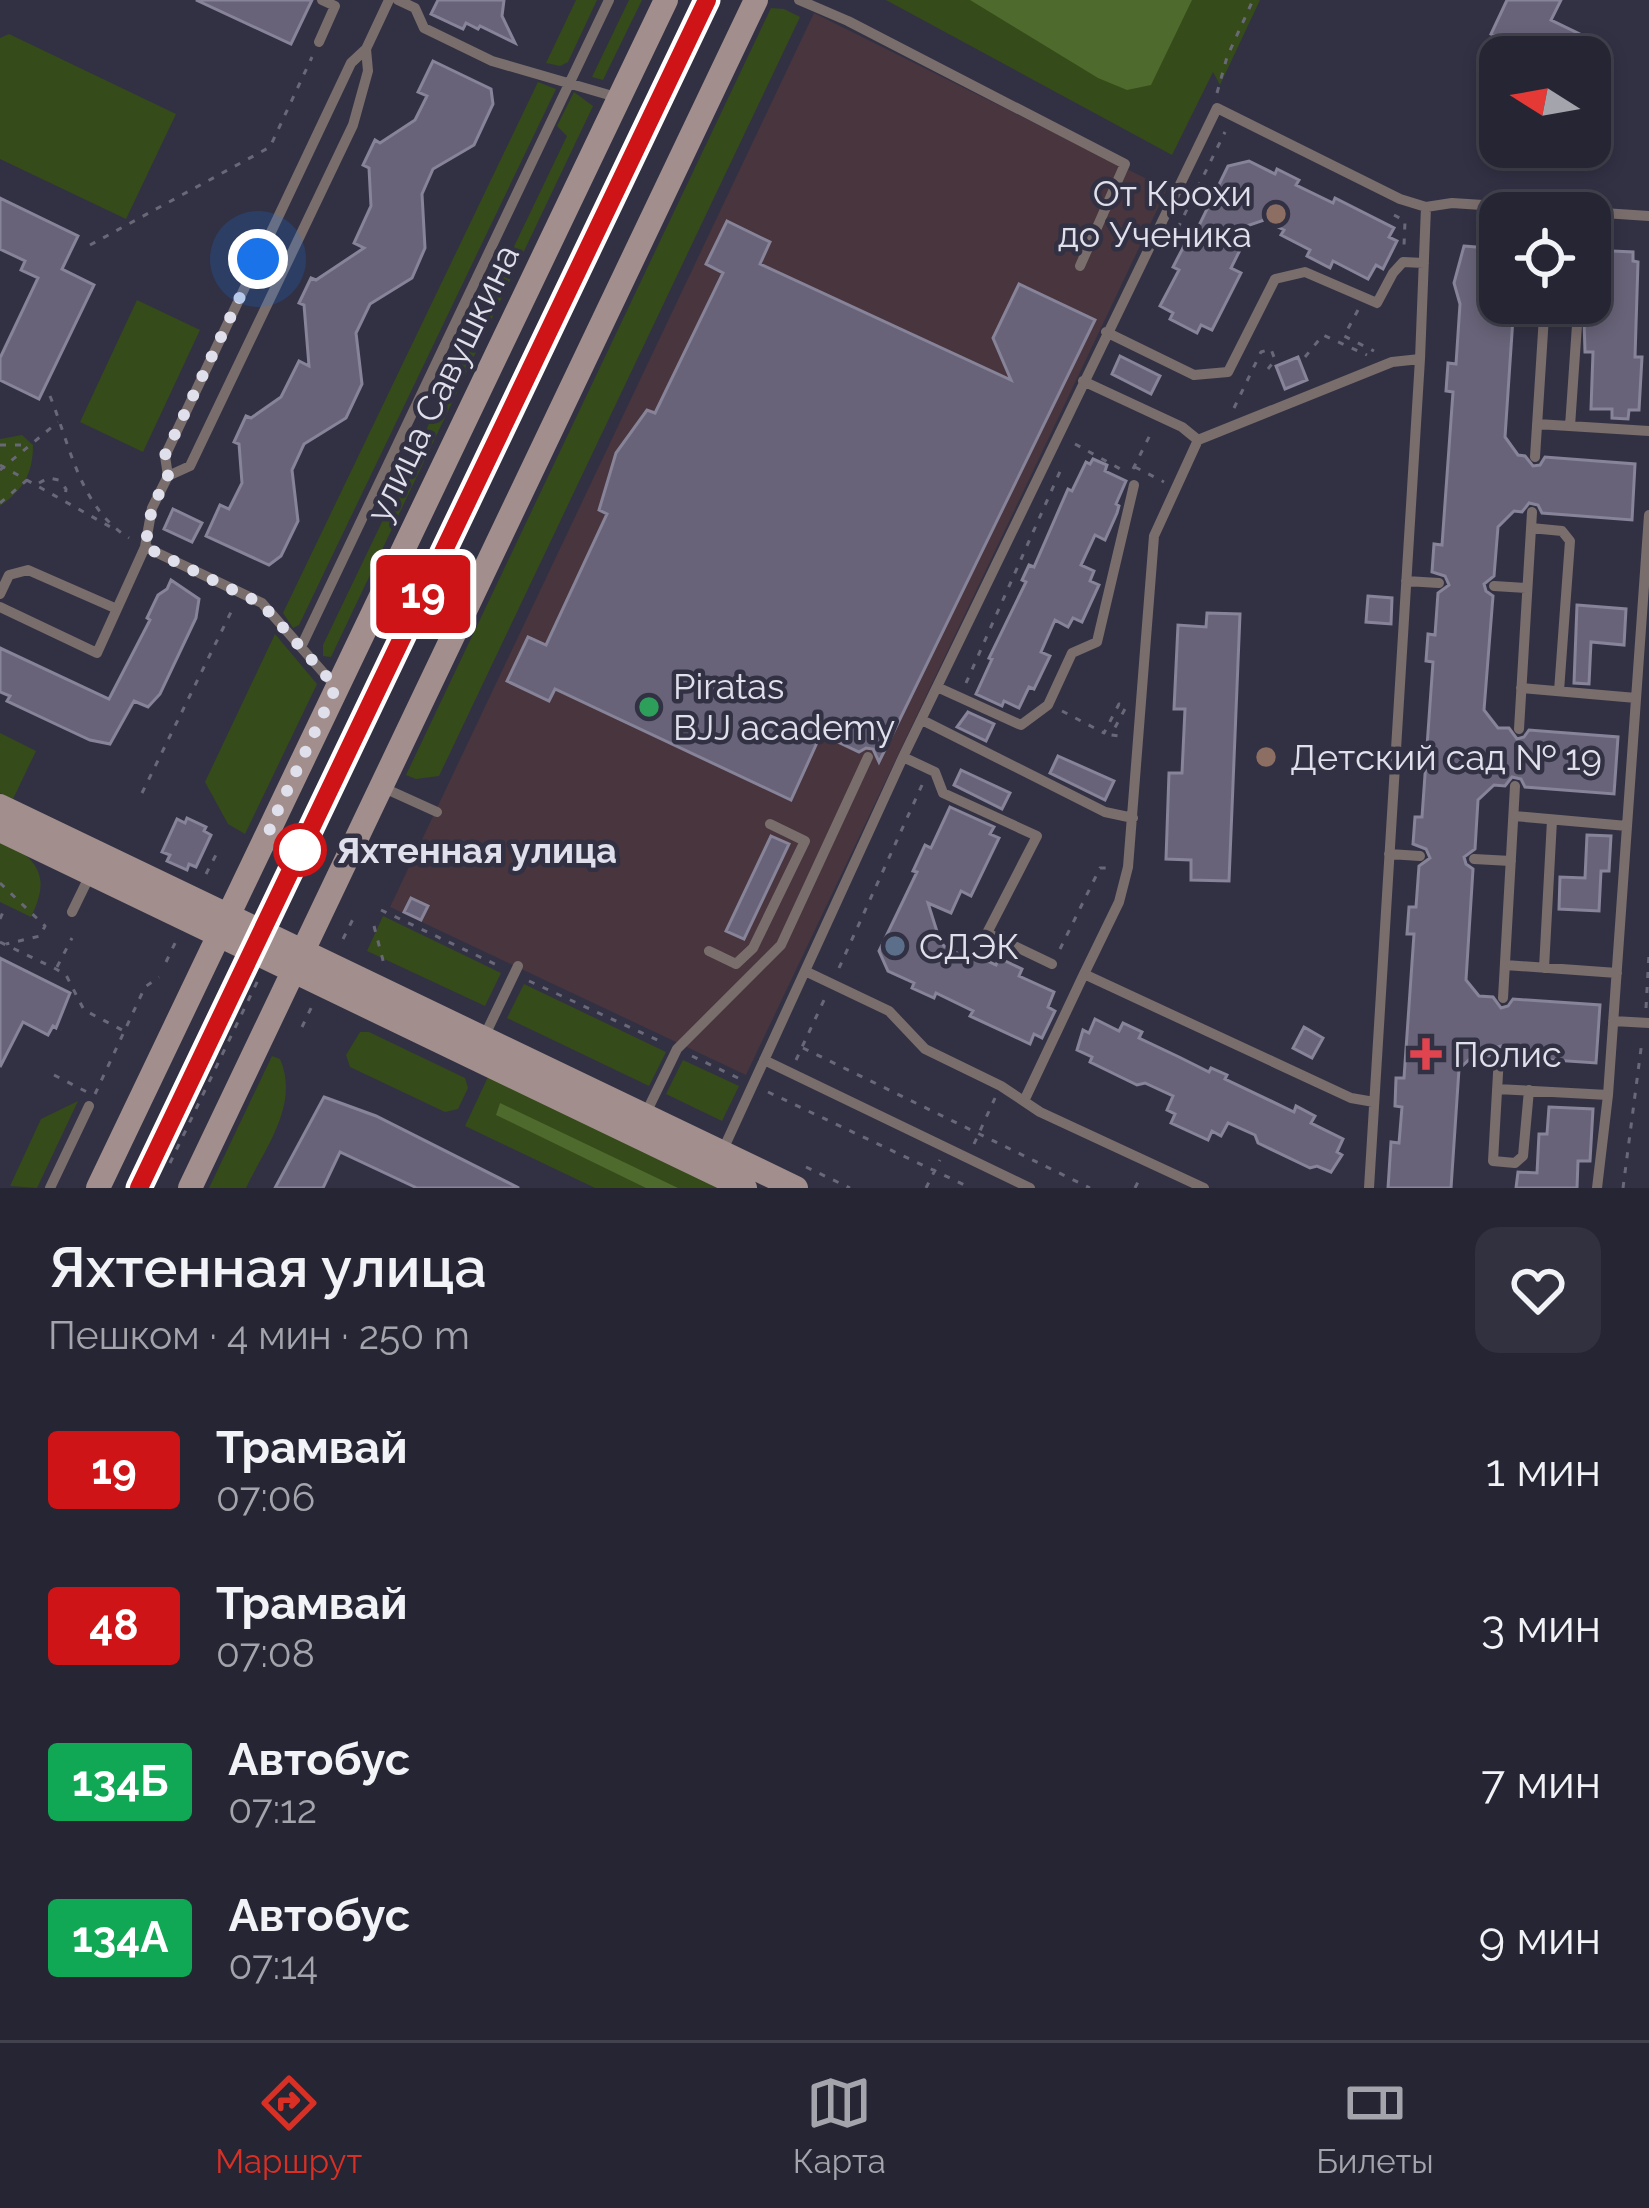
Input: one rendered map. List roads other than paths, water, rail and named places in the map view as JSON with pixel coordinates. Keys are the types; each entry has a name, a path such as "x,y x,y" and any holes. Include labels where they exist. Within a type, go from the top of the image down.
{"main road":[{"name":"улица Савушкина","path":"98,1188 666,0"},
{"path":"190,1188 756,0"},
{"path":"0,806 224,925 479,1048 717,1162 796,1188"},
{"path":"0,830 91,873 224,925"},
{"path":"717,1162 745,1188"}],"lane":[{"path":"319,42 338,3 322,0"},
{"path":"0,607 97,653 145,547 152,508 168,476 165,455 351,63 366,49 389,0"},
{"path":"398,0 417,4 424,28 475,52 619,98"},
{"path":"301,646 609,0"},
{"path":"799,0 1125,164 1080,266"},
{"path":"168,476 190,466 353,125 368,71 366,49"},
{"path":"717,1162 903,758 1216,108 1400,199 1426,207 1452,203 1649,216"},
{"path":"1369,1188 1426,207"},
{"path":"1106,332 1194,375 1228,372 1275,279 1305,272 1376,303 1403,262 1424,262"},
{"path":"1535,457 1544,316 1571,317 1577,325 1570,426"},
{"path":"1024,1101 1125,885 1154,536 1198,440 1392,362 1420,359"},
{"path":"1082,381 1159,416 1198,440"},
{"path":"1537,424 1649,431"},
{"path":"937,687 1021,725 1048,705 1072,653 1097,642 1132,480"},
{"path":"1519,729 1532,512"},
{"path":"1597,1188 1608,1095 1649,515"},
{"path":"1531,528 1562,531 1570,541 1559,692"},
{"path":"145,547 262,604 336,687"},
{"path":"0,594 9,575 28,571 117,609"},
{"path":"1406,581 1438,583"},
{"path":"1494,586 1527,589"},
{"path":"1521,688 1636,698"},
{"path":"922,720 1105,812 1132,818"},
{"path":"640,1125 677,1049 781,945 868,757"},
{"path":"903,758 935,772 943,793 1036,836 987,933 1052,964"},
{"path":"1632,761 1649,763"},
{"path":"1503,998 1515,786"},
{"path":"381,787 437,812"},
{"path":"1514,816 1627,826"},
{"path":"1544,968 1552,820"},
{"path":"709,951 736,964 753,948 805,841 770,824"},
{"path":"1389,854 1420,856"},
{"path":"1474,859 1511,861"},
{"path":"72,913 91,873"},
{"path":"753,948 766,960"},
{"path":"1504,965 1617,973"},
{"path":"479,1048 516,970"},
{"path":"805,971 889,1011 926,1048 1040,1112 1204,1188"},
{"path":"1084,974 1351,1099 1374,1102"},
{"path":"1613,1021 1647,1023"},
{"path":"1499,1056 1493,1161 1516,1162 1523,1156 1528,1090"},
{"path":"764,1060 1022,1186"},
{"path":"1497,1089 1608,1095"},
{"path":"50,1188 91,1101"}],"tram line":[{"path":"139,1188 707,0"},
{"name":"19","path":"139,1188 707,0"}],"place":[{"name":"От Крохи до Ученика","path":"1276,214"},
{"name":"Piratas BJJ academy","path":"649,707"},
{"name":"Детский сад № 19","path":"1266,757"},
{"name":"Яхтенная улица","path":"300,850"},
{"name":"СДЭК","path":"895,946"},
{"name":"Полис","path":"1426,1054"}]}
